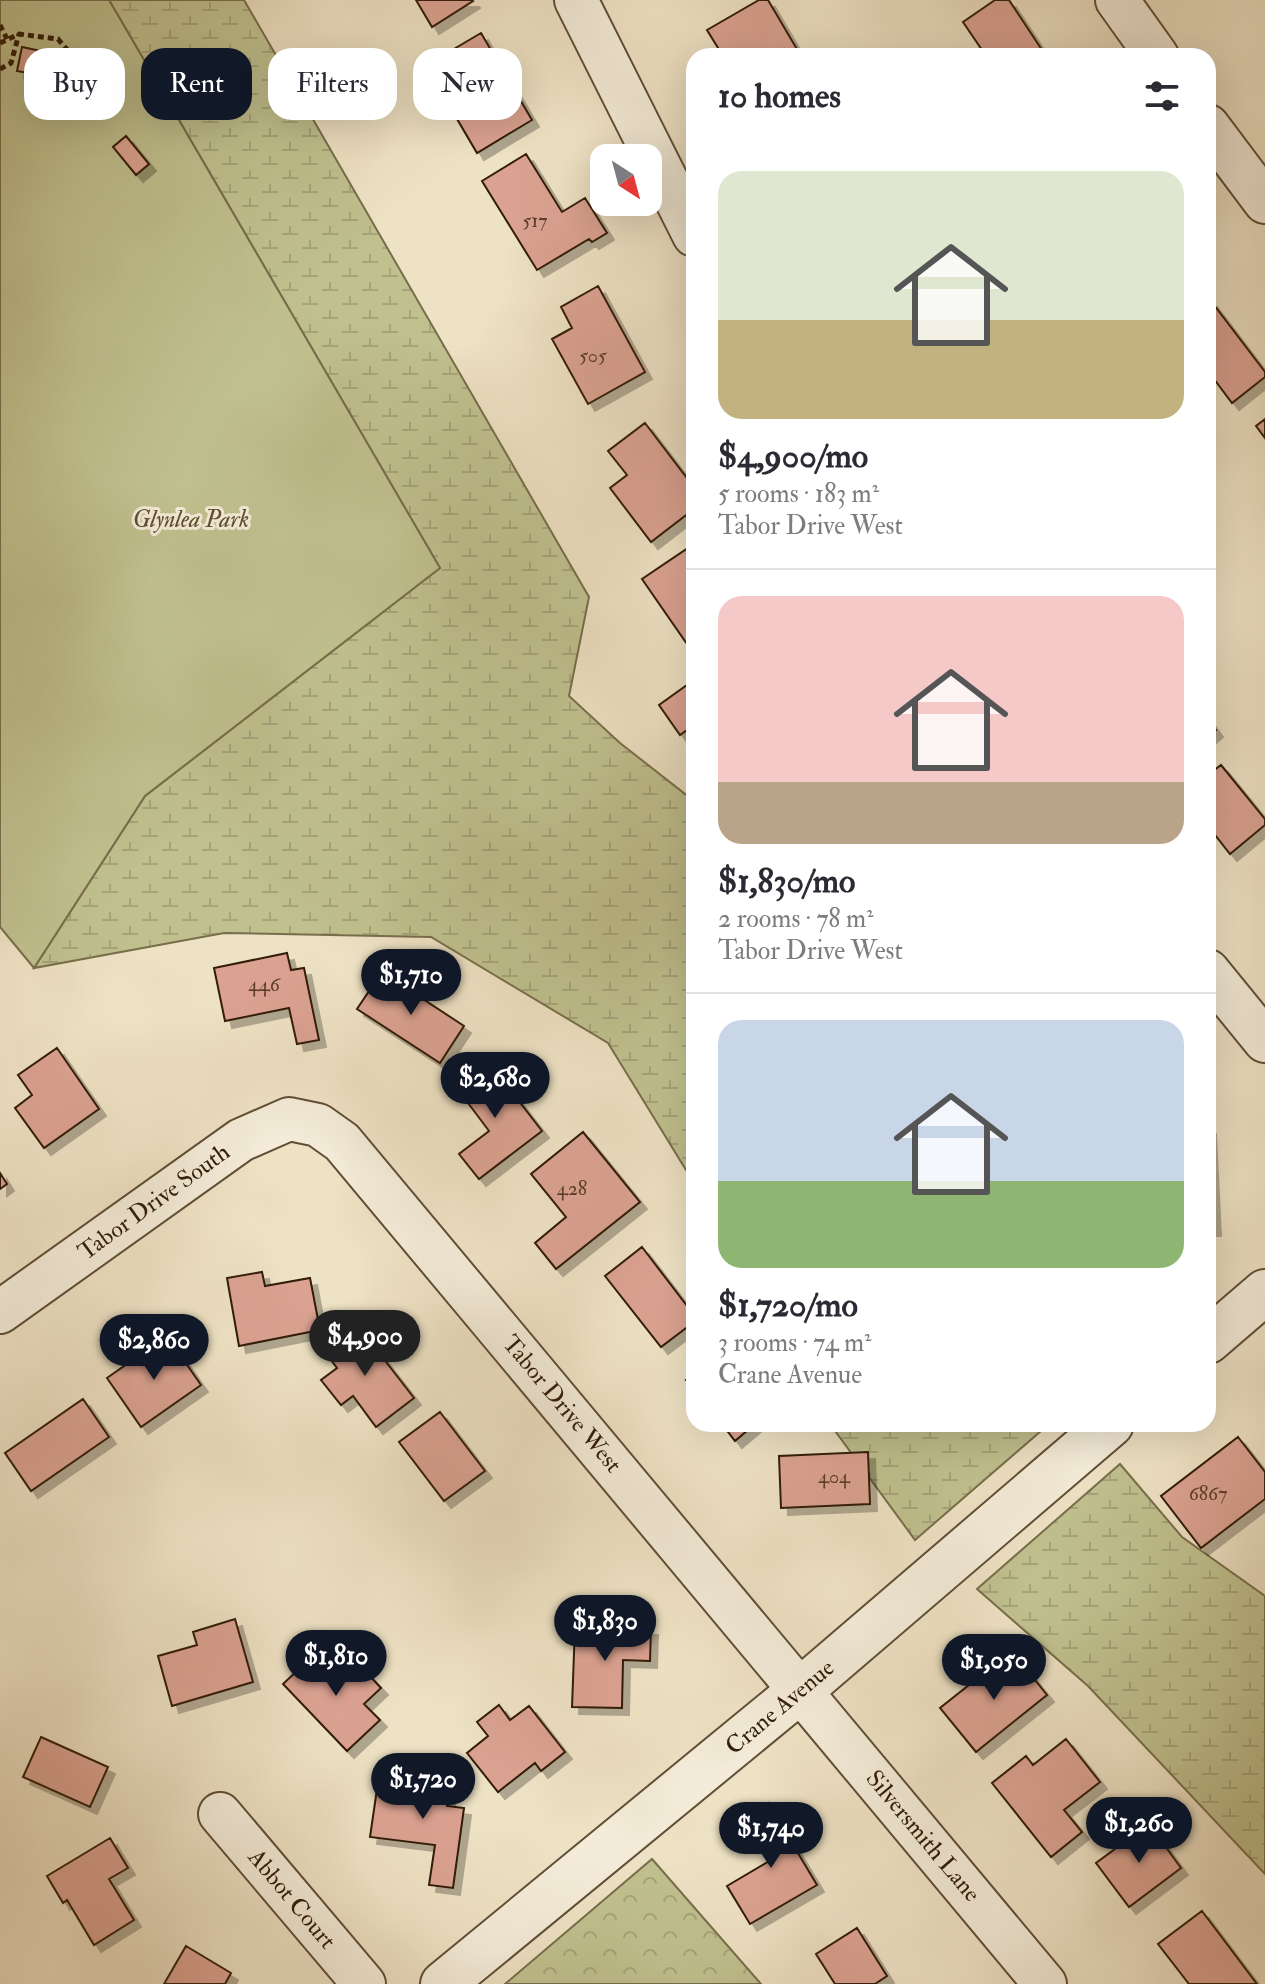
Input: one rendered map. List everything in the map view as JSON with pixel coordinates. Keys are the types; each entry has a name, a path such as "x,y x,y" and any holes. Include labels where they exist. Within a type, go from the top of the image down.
{"street":[{"path":"576,0 686,219"},
{"path":"1117,0 1151,48"},
{"path":"1216,137 1265,202"},
{"path":"1216,981 1265,1041"},
{"name":"Tabor Drive South","path":"0,1312 241,1140 289,1119 318,1125"},
{"name":"Tabor Drive West","path":"318,1125 342,1142 802,1689"},
{"path":"1216,1334 1265,1292"},
{"name":"Crane Avenue","path":"443,1984 802,1689 1102,1432"},
{"name":"Silversmith Lane","path":"802,1689 1045,1984"},
{"name":"Abbot Court","path":"220,1814 364,1984"}],"path":[{"path":"0,25 7,39"},
{"path":"0,69 11,63 19,34"},
{"path":"0,43 19,34 58,39 66,48"}],"green space":[{"name":"Glynlea Park","path":"0,0 109,0 141,55 141,120 179,120 440,568 145,796 34,968 0,927"},
{"path":"109,0 244,0 272,48 268,48 268,120 313,120 589,597 569,696 620,743 686,795 686,1170 608,1043 431,937 224,933 34,968 145,796 440,568 179,120 252,120 252,48 141,48 141,55"},
{"path":"836,1432 1040,1432 915,1540"},
{"path":"1120,1464 1182,1537 1265,1596 1265,1874 1088,1686 977,1589"},
{"path":"652,1859 761,1984 505,1984"}],"building":[{"path":"416,0 472,0 473,1 432,27"},
{"path":"759,0 768,0 796,48 718,48 707,30"},
{"path":"995,0 1009,0 1041,48 981,48 963,22"},
{"path":"481,33 490,48 456,48"},
{"path":"22,47 27,48 24,48 24,72 17,71"},
{"path":"522,103 532,120 477,153 458,120 522,120"},
{"path":"126,136 149,164 136,175 113,147"},
{"path":"526,154 562,212 585,198 590,206 590,216 596,216 607,233 592,242 589,239 537,270 482,181"},
{"path":"598,286 645,372 588,404 552,339 572,328 561,307"},
{"path":"1216,308 1265,372 1265,377 1232,403 1216,382"},
{"path":"1265,419 1265,438 1256,426"},
{"path":"645,423 686,477 686,515 651,542 610,488 627,475 608,451"},
{"path":"686,549 686,643 642,579"},
{"path":"686,686 686,731 680,735 659,705"},
{"path":"1221,765 1265,819 1265,825 1230,854 1216,836 1216,769"},
{"path":"287,953 291,970 304,968 319,1040 297,1044 289,1008 225,1021 214,968"},
{"path":"382,972 464,1026 440,1063 357,1009"},
{"path":"57,1048 99,1109 44,1148 15,1108 32,1095 18,1075"},
{"path":"488,1061 542,1131 479,1179 459,1154 489,1131 456,1087"},
{"path":"583,1132 640,1202 556,1269 535,1243 566,1217 531,1174"},
{"path":"0,1173 7,1184 0,1189"},
{"path":"642,1247 686,1305 686,1328 661,1347 605,1276"},
{"path":"262,1272 265,1286 310,1278 320,1330 239,1346 227,1278"},
{"path":"359,1327 414,1398 376,1427 353,1396 341,1405 321,1380 337,1368 325,1352"},
{"path":"167,1336 201,1385 141,1427 107,1378"},
{"path":"83,1399 109,1437 31,1491 5,1453"},
{"path":"440,1412 485,1471 444,1501 399,1442"},
{"path":"728,1432 746,1432 735,1441"},
{"path":"1238,1437 1265,1472 1265,1499 1201,1548 1161,1496"},
{"path":"868,1452 870,1504 781,1508 779,1456"},
{"path":"235,1619 253,1682 172,1706 158,1656 197,1645 193,1632"},
{"path":"575,1626 651,1628 650,1661 623,1660 622,1708 572,1707"},
{"path":"1012,1651 1047,1695 976,1752 940,1708"},
{"path":"316,1653 337,1675 354,1659 381,1688 364,1704 380,1720 347,1751 283,1684"},
{"path":"499,1705 510,1720 529,1706 565,1752 541,1771 535,1763 498,1792 467,1753 488,1736 477,1722"},
{"path":"41,1737 108,1767 90,1807 23,1777"},
{"path":"1066,1739 1100,1782 1064,1810 1082,1832 1051,1857 992,1783 1026,1756 1033,1765"},
{"path":"421,1765 452,1769 447,1806 464,1808 453,1888 429,1885 435,1845 370,1837 377,1789 416,1794"},
{"path":"768,1803 817,1885 750,1924 727,1886 771,1860 745,1817"},
{"path":"1149,1824 1181,1868 1129,1907 1096,1863"},
{"path":"110,1838 128,1868 109,1879 134,1920 94,1945 67,1900 63,1903 47,1876"},
{"path":"1202,1911 1257,1984 1189,1984 1158,1944"},
{"path":"857,1928 887,1976 875,1984 835,1984 816,1954"},
{"path":"186,1946 231,1973 225,1984 164,1984"}]}
